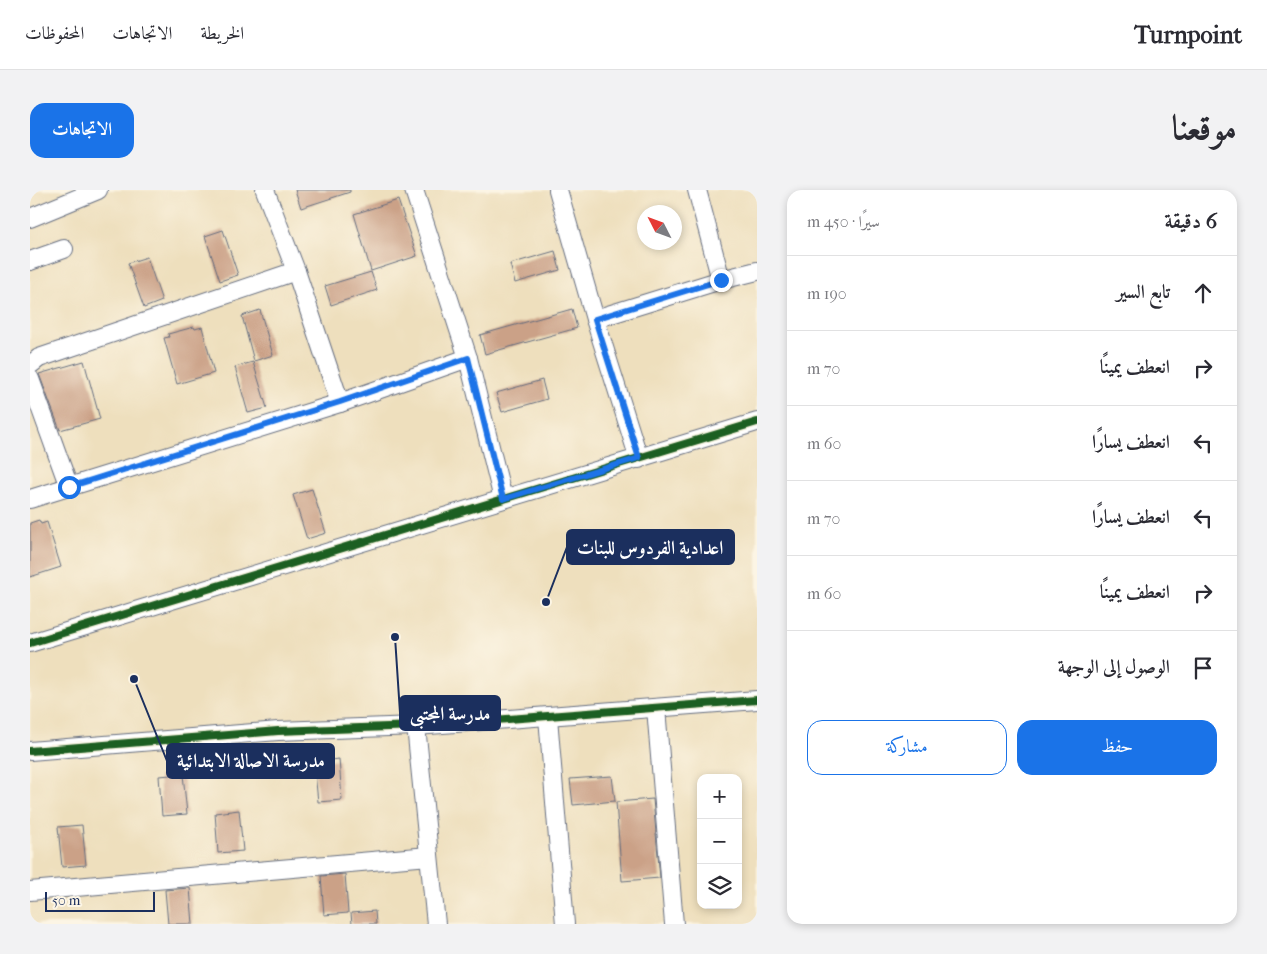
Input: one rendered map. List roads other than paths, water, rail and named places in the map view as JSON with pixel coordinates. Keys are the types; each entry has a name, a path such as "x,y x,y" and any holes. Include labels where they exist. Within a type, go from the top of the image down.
{"street":[{"path":"30,218 98,190"},
{"path":"265,190 296,271 340,402"},
{"path":"414,190 468,358 503,499"},
{"path":"558,190 595,319 639,458"},
{"path":"698,190 721,280"},
{"path":"30,261 64,249"},
{"path":"30,365 39,358 296,271"},
{"path":"595,319 721,280 757,271"},
{"path":"30,499 340,402 468,358"},
{"path":"30,379 69,487"},
{"path":"30,643 757,422"},
{"path":"30,751 278,731 416,726 757,700"},
{"path":"656,708 674,924"},
{"path":"548,717 565,924"},
{"path":"416,726 436,924"},
{"path":"30,891 429,856"}],"place":[{"name":"اعدادية الفردوس للبنات","path":"546,602"},
{"name":"مدرسة المجتبى","path":"395,637"},
{"name":"مدرسة الاصالة الابتدائية","path":"134,679"}]}
